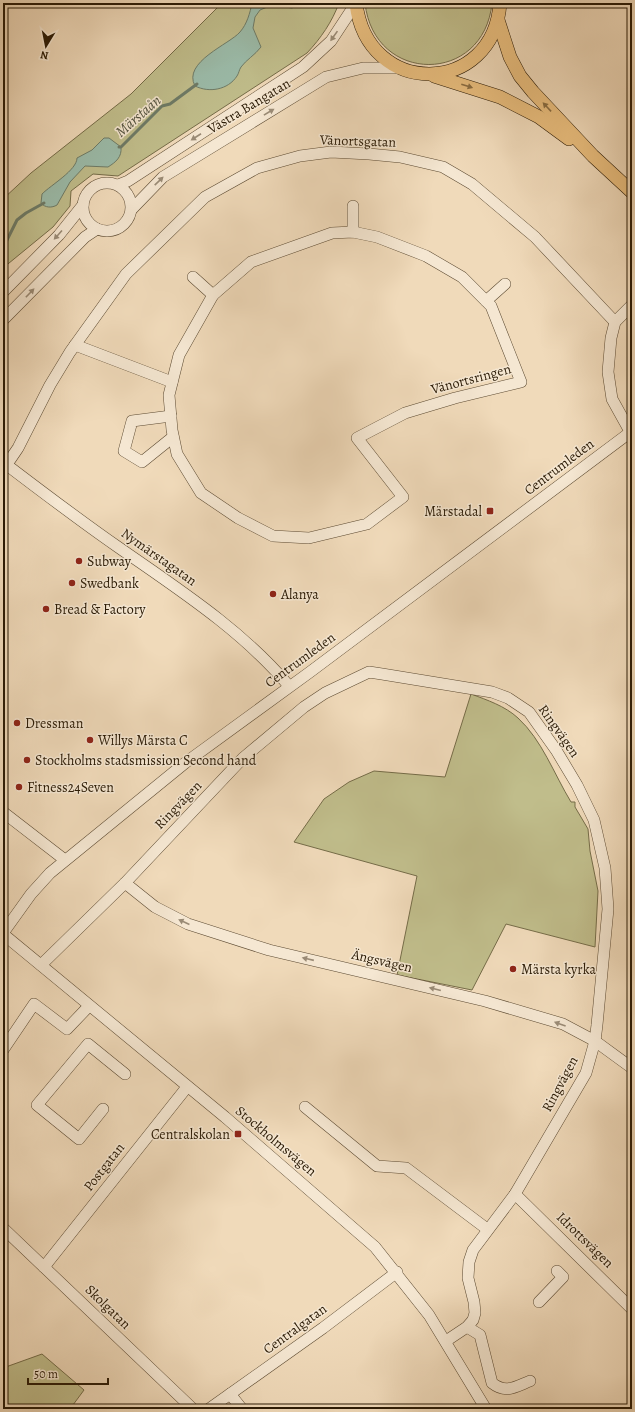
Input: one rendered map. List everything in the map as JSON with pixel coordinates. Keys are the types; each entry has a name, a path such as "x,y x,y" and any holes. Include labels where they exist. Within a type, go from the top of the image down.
{"main road":[{"path":"356,3 360,25 364,35 373,49 385,60 410,72 430,74 500,97 521,107 593,156"},
{"path":"430,74 446,72 460,67 473,59 489,41 498,20 500,3"},
{"path":"498,20 510,56 520,76 593,156 632,192"}],"street":[{"name":"Västra Bangatan","path":"3,292 59,235 83,205 89,193 100,184 109,183 118,185 128,181 304,67 331,41 356,3"},
{"name":"Västra Bangatan","path":"97,229 106,231 119,228 129,218 132,209 163,177 326,77 363,68 400,68"},
{"name":"Vänortsgatan","path":"4,466 18,448 46,391 73,349 126,274 205,197 257,168 300,156 331,152 400,158 443,167 472,184 535,238 616,322"},
{"path":"118,185 126,191 130,199 132,209"},
{"path":"3,320 85,237 97,229 89,223 85,215 83,205"},
{"path":"353,232 354,206"},
{"name":"Vänortsringen","path":"353,232 377,237 426,256 462,277 491,306 521,382 455,398 405,413 357,438 403,497 367,524 309,538 273,536 238,518 201,493 177,454 169,395 179,354 213,295 251,262 332,233 353,232"},
{"path":"193,277 213,295"},
{"path":"486,301 505,284"},
{"path":"631,433 612,400 609,386 609,354 616,322 632,305"},
{"path":"73,349 172,382"},
{"path":"171,416 132,421 124,451 142,462 174,437"},
{"name":"Centrumleden","path":"3,934 31,894 50,873 185,763 631,433"},
{"name":"Nymärstagatan","path":"4,466 188,596 251,646 289,686"},
{"name":"Ringvägen","path":"41,965 124,883 243,758 304,707 345,682 369,672 492,692 518,703 529,712 556,750 577,786 594,820 605,868 608,908 595,1041 586,1073 516,1194 473,1250 469,1262 468,1278 475,1313 473,1320 467,1327"},
{"path":"3,812 65,860"},
{"name":"Ängsvägen","path":"124,883 155,907 188,924 269,950 485,1001 562,1024 595,1041 632,1068"},
{"name":"Stockholmsvägen","path":"3,934 187,1086 350,1224 375,1247 397,1272 429,1315 486,1409"},
{"path":"3,1050 34,1004 67,1029 89,1006"},
{"path":"104,1109 79,1138 37,1105 88,1044 125,1074"},
{"name":"Postgatan","path":"44,1267 187,1086"},
{"path":"305,1108 377,1166 406,1168 487,1230"},
{"name":"Idrottsvägen","path":"516,1194 632,1309"},
{"name":"Skolgatan","path":"3,1228 193,1409"},
{"path":"538,1302 563,1277 557,1271"},
{"name":"Centralgatan","path":"210,1409 397,1272"},
{"path":"446,1341 467,1327 480,1335 492,1383 502,1390 530,1381"},
{"path":"230,1394 242,1409"}],"shaded area":[{"path":"222,3 339,3 326,30 307,53 118,176 93,174 71,191 70,206 53,227 3,268 3,199 31,173 131,94"},
{"path":"252,3 302,3 292,8 272,5 260,10 255,17 253,28 261,47 243,64 233,81 223,87 212,90 195,86 193,77 195,69 209,54 240,32 245,26"},
{"path":"365,3 492,3 485,30 470,49 451,61 429,64 407,61 388,49 373,30"},
{"path":"104,138 109,138 121,147 121,154 116,161 108,167 85,166 70,182 57,205 53,207 44,206 41,203 42,194 73,167 77,158 92,150"},
{"path":"471,694 496,704 513,714 534,736 571,802 575,802 575,807 588,829 590,851 598,891 595,947 506,924 472,990 397,975 417,876 294,842 324,799 349,782 374,771 445,777"},
{"path":"42,1354 84,1390 70,1409 3,1409 3,1368"}],"waterway":[{"name":"Märstaån","path":"119,147 121,147 162,106 170,104 197,84"},
{"name":"Märstaån","path":"3,248 17,220 44,203"}],"place":[{"name":"Märstadal","path":"490,511"},
{"name":"Subway","path":"79,561"},
{"name":"Swedbank","path":"72,583"},
{"name":"Alanya","path":"273,594"},
{"name":"Bread & Factory","path":"46,609"},
{"name":"Dressman","path":"17,723"},
{"name":"Willys Märsta C","path":"90,740"},
{"name":"Stockholms stadsmission Second hand","path":"27,760"},
{"name":"Fitness24Seven","path":"19,787"},
{"name":"Märsta kyrka","path":"513,969"},
{"name":"Centralskolan","path":"238,1134"}]}
